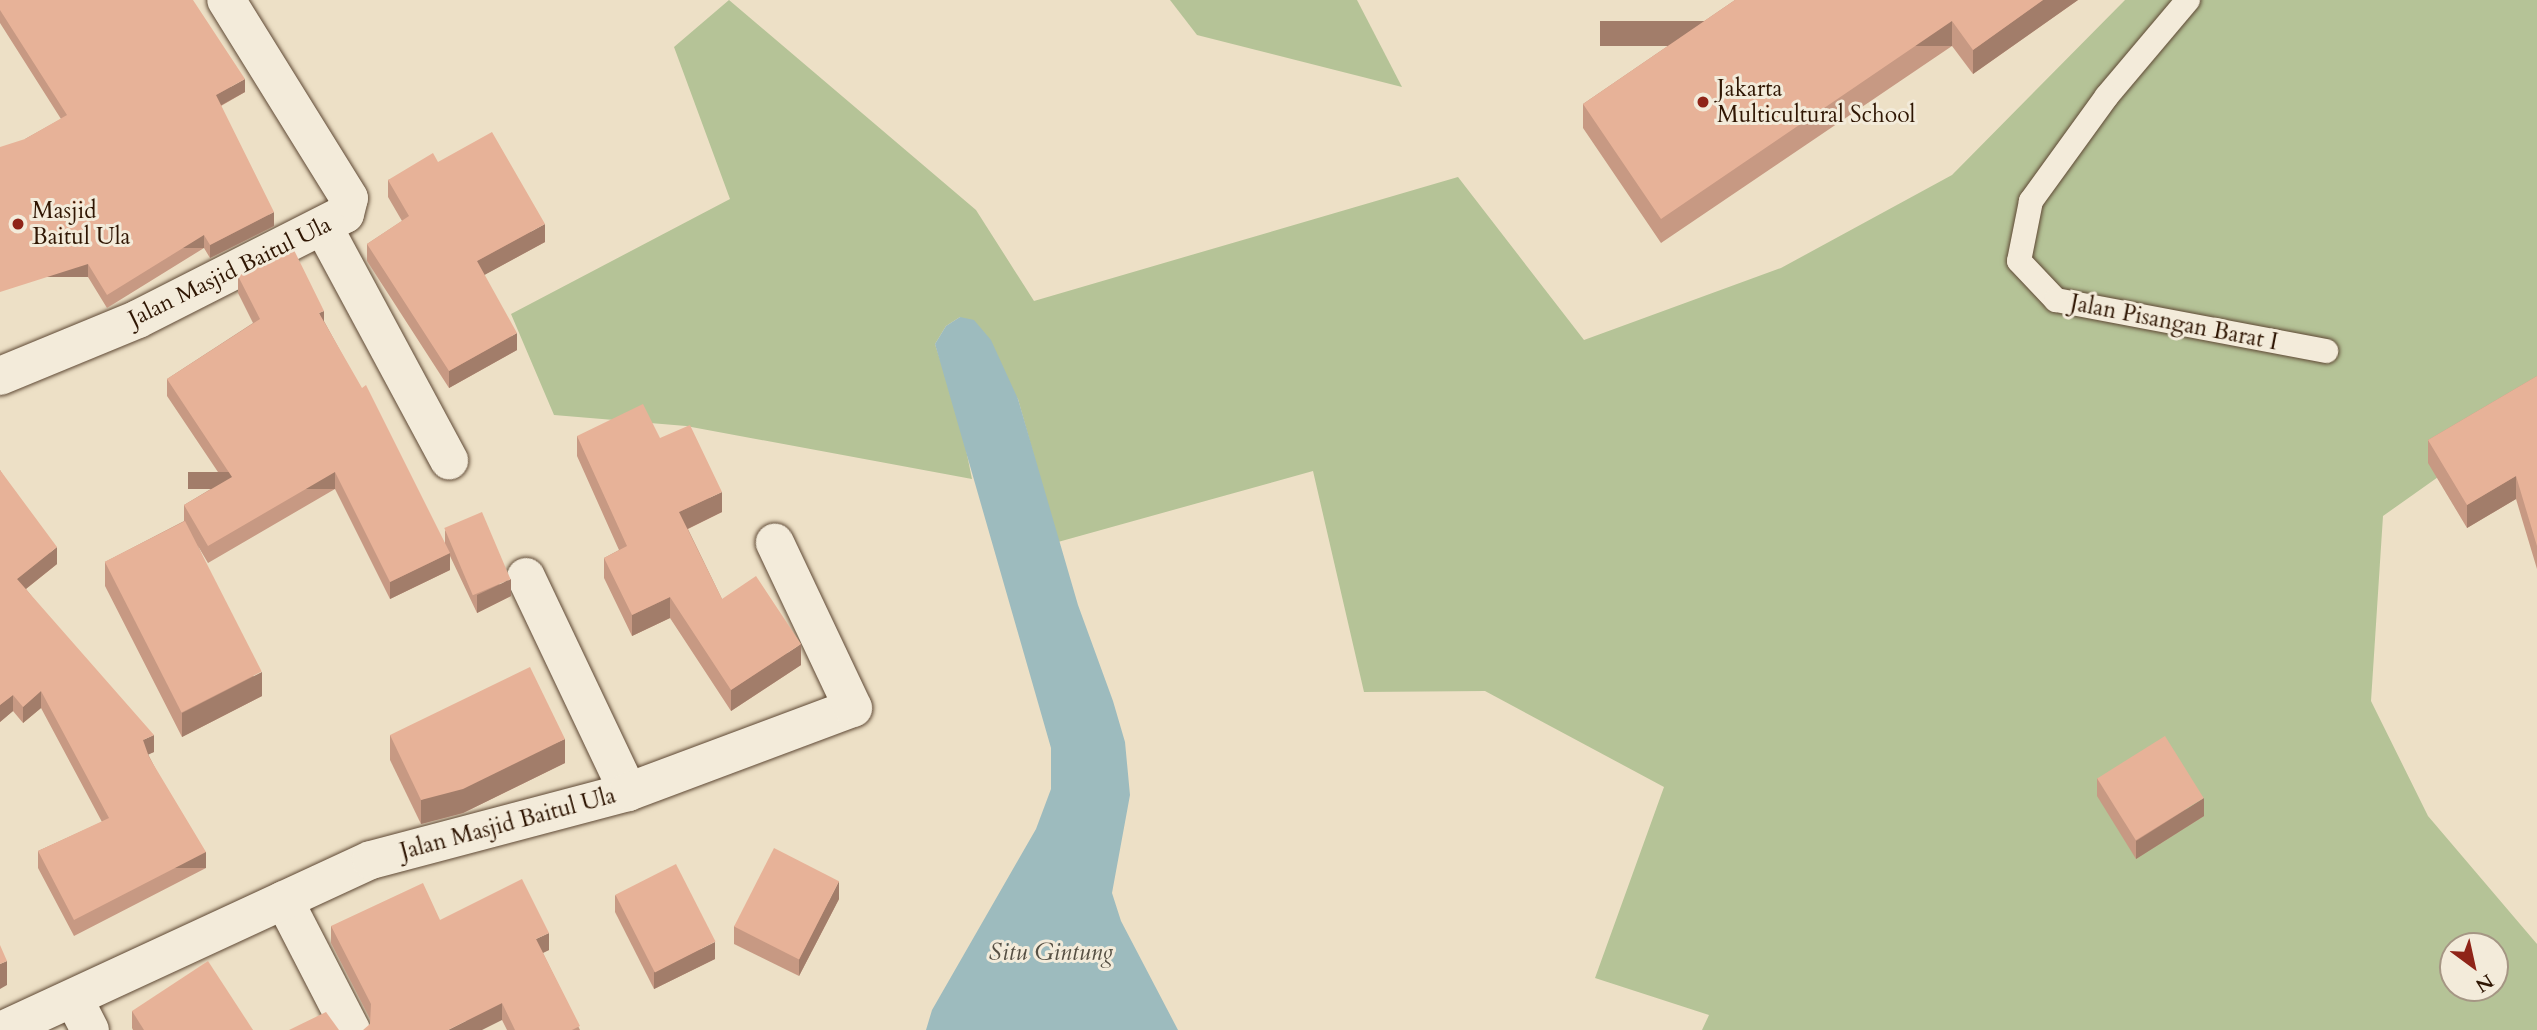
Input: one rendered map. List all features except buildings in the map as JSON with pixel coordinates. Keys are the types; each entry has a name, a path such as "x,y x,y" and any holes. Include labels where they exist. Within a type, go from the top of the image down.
{"street":[{"name":"Jalan Masjid Baitul Ula","path":"0,376 138,318 324,228 345,214 349,198 226,0"},
{"path":"324,228 449,460"},
{"name":"Jalan Masjid Baitul Ula","path":"3,1030 82,1014 284,900 371,860 628,792 853,708 775,543"},
{"path":"526,577 628,792"},
{"path":"284,900 351,1030"}],"lane":[{"name":"Jalan Pisangan Barat I","path":"2188,0 2107,96 2031,201 2020,261 2056,300 2326,351"}],"green space":[{"path":"729,0 976,210 1034,301 1458,177 1584,340 1781,268 1952,175 2125,0 2537,0 2537,407 2383,516 2371,701 2428,816 2537,944 2537,1030 1702,1030 1709,1015 1595,978 1664,787 1485,691 1364,692 1313,471 1058,542 1018,399 960,317 946,326 935,344 961,425 972,479 686,426 554,415 511,314 730,199 674,47"},
{"path":"1170,0 1357,0 1402,87 1197,35"}],"water":[{"name":"Situ Gintung","path":"960,317 974,320 991,340 1018,399 1078,605 1113,701 1125,742 1130,795 1112,893 1121,921 1178,1030 926,1030 932,1010 1036,829 1051,789 1051,748 935,344 946,326"}],"place":[{"name":"Jakarta Multicultural School","path":"1703,102"},
{"name":"Masjid Baitul Ula","path":"18,224"}]}
